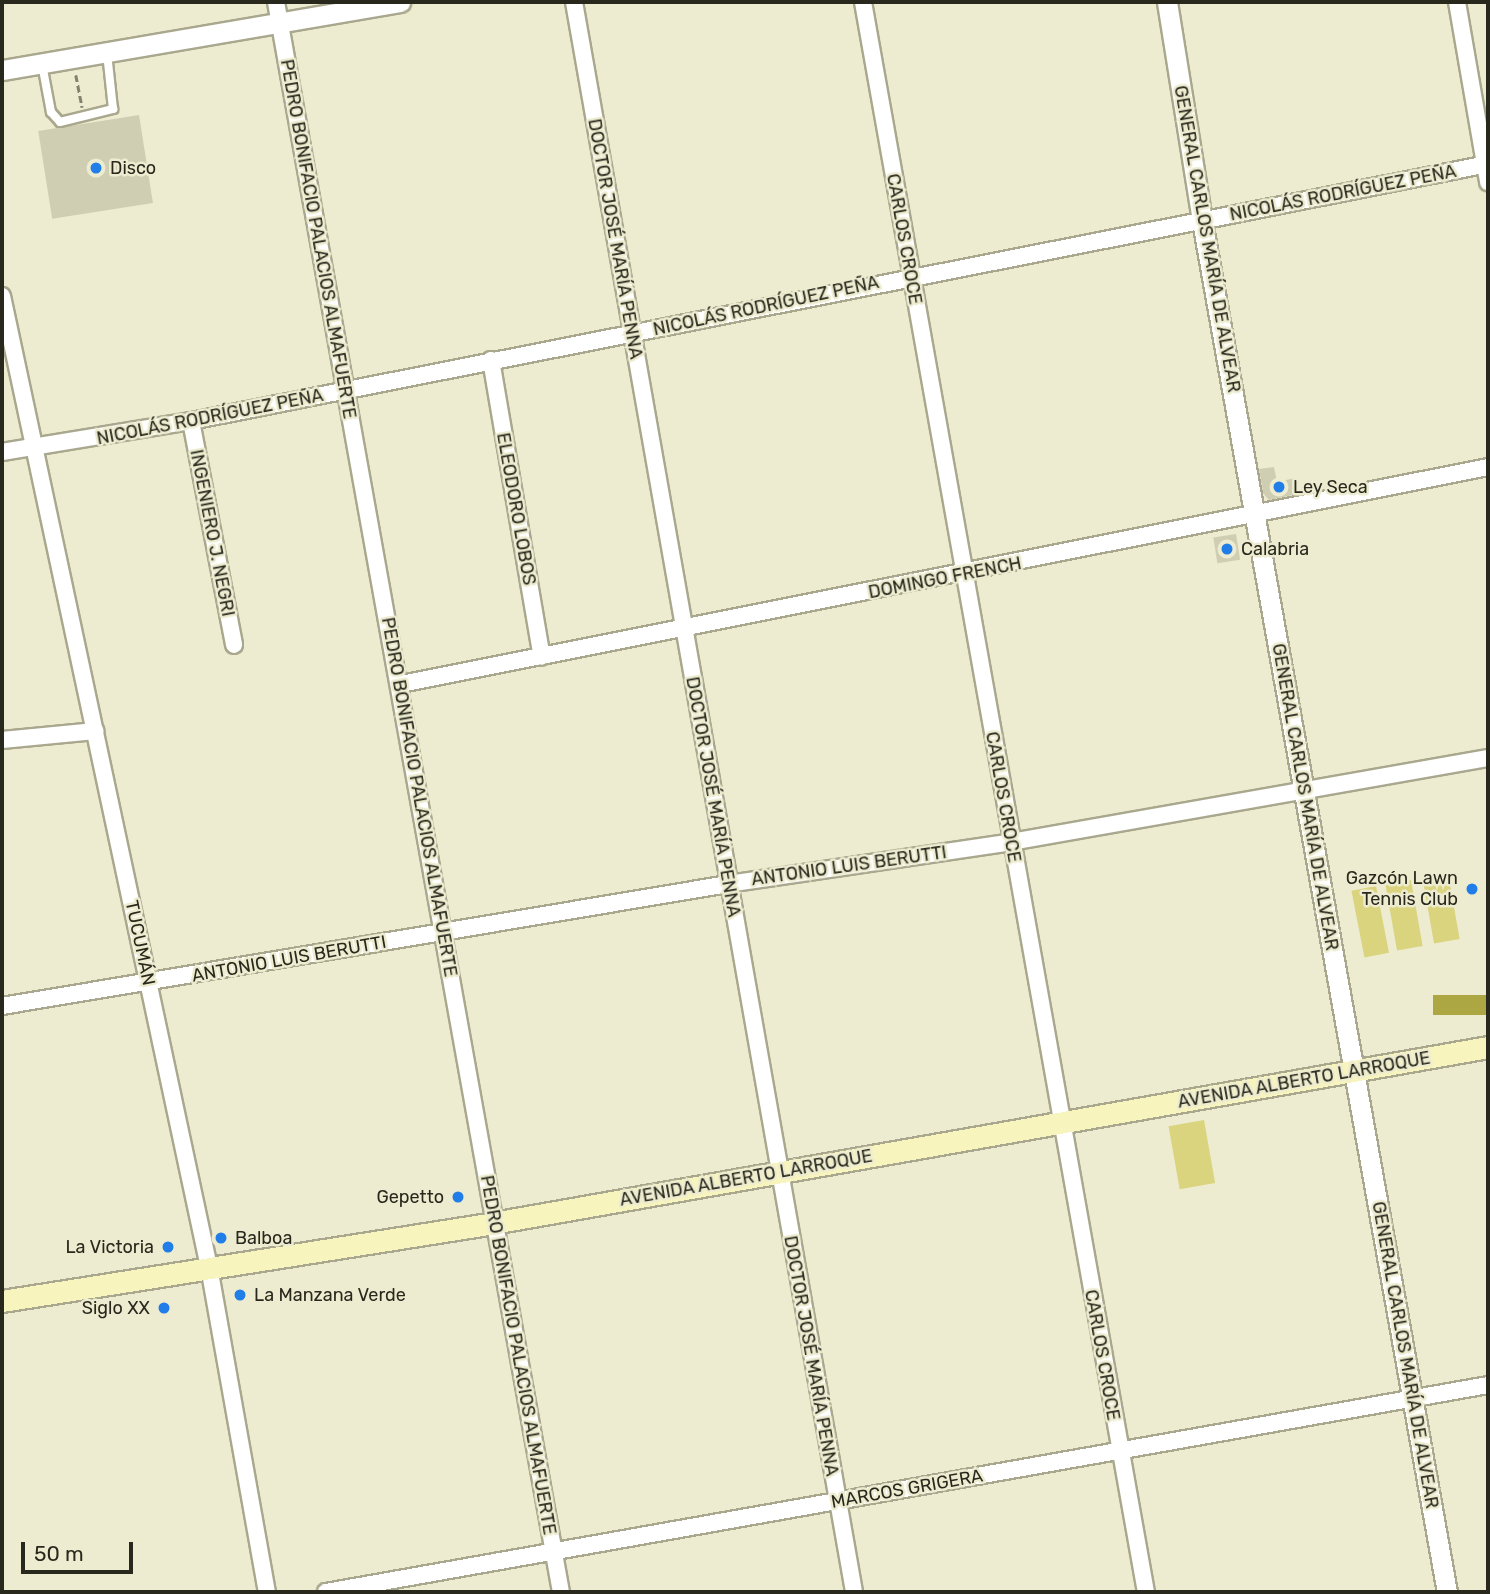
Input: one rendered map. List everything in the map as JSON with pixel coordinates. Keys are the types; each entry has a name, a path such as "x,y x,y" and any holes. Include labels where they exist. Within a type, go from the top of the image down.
{"main road":[{"name":"AVENIDA ALBERTO LARROQUE","path":"2,1301 493,1223 1488,1047"}],"street":[{"name":"PEDRO BONIFACIO PALACIOS ALMAFUERTE","path":"275,2 401,684 493,1223 561,1592"},
{"path":"2,70 400,2"},
{"name":"DOCTOR JOSÉ MARÍA PENNA","path":"574,2 777,1173 854,1592"},
{"name":"CARLOS CROCE","path":"863,2 1146,1592"},
{"name":"GENERAL CARLOS MARÍA DE ALVEAR","path":"1167,2 1202,221 1447,1592"},
{"path":"1457,2 1488,182"},
{"name":"NICOLÁS RODRÍGUEZ PEÑA","path":"2,452 34,449 191,421 910,276 1487,165"},
{"name":"TUCUMÁN","path":"2,296 209,1267 267,1592"},
{"name":"ELEODORO LOBOS","path":"491,360 542,657"},
{"name":"INGENIERO J. NEGRI","path":"191,421 234,645"},
{"name":"DOMINGO FRENCH","path":"401,684 964,574 1488,467"},
{"path":"2,740 96,731"},
{"name":"ANTONIO LUIS BERUTTI","path":"2,1006 728,884 1011,842 1304,793 1488,758"},
{"name":"MARCOS GRIGERA","path":"326,1592 1488,1385"}],"lane":[{"path":"42,64 54,119 60,122 108,113 115,103 107,53"}],"path":[{"path":"74,58 83,118"}],"shaded area":[{"path":"1448,873 1460,939 1434,943 1422,878"},
{"path":"1411,880 1423,946 1397,950 1385,885"},
{"path":"1376,886 1389,953 1364,958 1351,891"},
{"path":"1433,995 1488,995 1488,1015 1433,1015"},
{"path":"1204,1120 1215,1183 1180,1189 1169,1126"}],"building":[{"name":"Disco","path":"139,115 153,203 52,219 38,131"},
{"name":"Ley Seca","path":"1274,467 1277,482 1295,478 1298,494 1269,500 1263,493 1259,469"},
{"name":"Calabria","path":"1236,534 1240,560 1217,563 1213,538"}],"place":[{"name":"Disco","path":"96,168"},
{"name":"Ley Seca","path":"1279,487"},
{"name":"Calabria","path":"1227,549"},
{"name":"Gazcón Lawn Tennis Club","path":"1472,889"},
{"name":"Gepetto","path":"458,1197"},
{"name":"Balboa","path":"221,1238"},
{"name":"La Victoria","path":"168,1247"},
{"name":"La Manzana Verde","path":"240,1295"},
{"name":"Siglo XX","path":"164,1308"}]}
